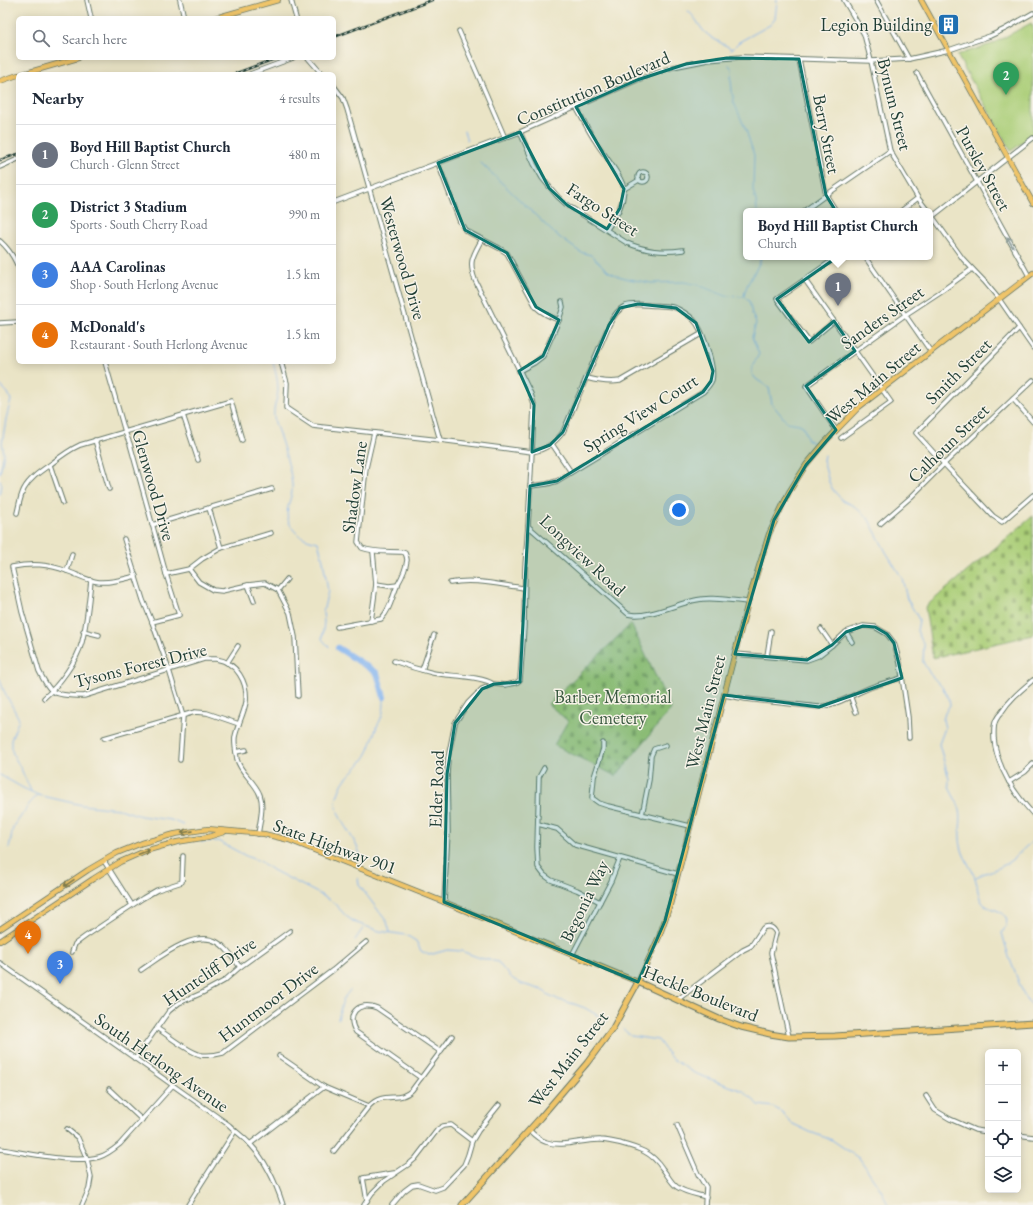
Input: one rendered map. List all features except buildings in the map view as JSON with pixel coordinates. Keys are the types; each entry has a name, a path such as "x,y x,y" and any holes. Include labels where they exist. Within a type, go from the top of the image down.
{"highway":[{"name":"Heckle Boulevard","path":"638,982 719,1019 755,1031 789,1037 835,1036 1033,1023"},
{"name":"West Main Street","path":"462,1205 596,1052 620,1015 638,982"}],"main road":[{"path":"222,16 278,0"},
{"path":"921,0 1033,203"},
{"path":"30,72 71,60"},
{"path":"0,80 16,76"},
{"name":"West Main Street","path":"638,982 660,937 678,874 748,602 767,539 781,506 806,465 836,430 859,407 1033,273"},
{"name":"State Highway 901","path":"0,929 88,870 117,853 142,843 175,834 208,829 258,834 289,840 444,902"},
{"path":"0,941 120,862 145,851 177,842 208,837 226,831"},
{"name":"Heckle Boulevard","path":"444,902 638,982"}],"street":[{"path":"87,0 91,16"},
{"path":"180,0 184,16"},
{"path":"256,0 258,6"},
{"path":"292,0 296,16"},
{"name":"Bynum Street","path":"844,0 864,34 872,61 890,151 918,198 926,208"},
{"path":"876,0 909,59"},
{"name":"Constitution Boulevard","path":"336,201 520,132 647,76 686,64 727,58 872,61 909,59 949,50 990,36 1009,28 1033,14"},
{"path":"459,31 505,138"},
{"name":"Berry Street","path":"799,59 826,195 834,208"},
{"path":"255,72 288,60"},
{"path":"310,60 320,72"},
{"name":"Pursley Street","path":"917,73 976,183 1029,276"},
{"name":"Westerwood Drive","path":"336,89 346,103 440,440"},
{"path":"576,107 596,142 614,167 624,189 620,208 615,219 607,229"},
{"name":"Fargo Street","path":"520,132 542,178 567,205 627,243 648,251 660,252 683,250"},
{"path":"933,211 976,183 1033,138"},
{"path":"808,208 890,151"},
{"path":"0,167 16,160"},
{"path":"438,163 460,222 465,230 507,253 536,307 540,312 559,320"},
{"path":"624,189 639,180"},
{"path":"905,208 918,198"},
{"name":"Bynum Street","path":"933,217 972,269 999,299 1033,348"},
{"path":"282,364 287,383 287,409 313,426 532,452 534,405 531,394 474,280 470,269 472,259 482,239"},
{"path":"0,241 6,247 16,263"},
{"path":"833,260 778,299 809,342 834,321"},
{"path":"867,260 931,352"},
{"name":"Sanders Street","path":"836,430 806,386 972,269"},
{"path":"805,280 891,402 842,438"},
{"path":"519,370 534,363 542,356 559,320 563,307 562,302"},
{"name":"Spring View Court","path":"530,486 557,481 708,388 713,371 696,323 676,308 638,304 620,308 614,314 564,432 552,444 540,451 532,452"},
{"path":"0,323 16,322"},
{"name":"Smith Street","path":"944,464 916,433 1019,328"},
{"path":"587,378 606,382 620,381 701,334"},
{"name":"Glenwood Drive","path":"106,364 179,615 152,622"},
{"name":"Calhoun Street","path":"880,524 911,497 1033,380"},
{"path":"1013,400 1033,422"},
{"path":"17,513 21,496 25,488 41,470 50,465 67,451 95,440 231,401 242,440"},
{"path":"184,415 198,460"},
{"name":"Shadow Lane","path":"371,621 382,619 386,614 401,580 407,559 405,553 395,551 373,552 362,548 358,542 366,468 374,433"},
{"path":"95,440 109,490"},
{"path":"552,444 571,472"},
{"name":"Longview Road","path":"532,452 528,526 629,614 641,616 697,599 709,598 748,602"},
{"path":"944,464 993,516 1002,522 1033,495"},
{"path":"50,465 63,503"},
{"path":"152,525 272,489"},
{"path":"209,508 221,548"},
{"path":"394,661 408,667 432,673 481,679 493,684 505,685 516,683 520,680 524,627 524,588 528,526"},
{"path":"166,574 189,570 202,559 221,548 271,533"},
{"path":"124,539 143,600 169,670 183,716 180,760"},
{"path":"337,627 371,621 376,584 373,552"},
{"path":"72,554 67,571 91,580 108,582 136,576"},
{"name":"Tysons Forest Drive","path":"67,571 41,564 12,567 22,612 36,662 43,679 52,691 70,696 84,696 204,659 217,659 234,668 245,684 246,703 235,739 237,761 260,794 261,806 258,834"},
{"path":"189,570 199,582 213,590 222,591 265,583 278,590 290,613 295,637 298,696"},
{"path":"278,590 287,579"},
{"path":"44,698 52,691 68,670 82,642 91,580"},
{"path":"450,583 460,581 524,588"},
{"path":"376,584 389,586 398,585"},
{"path":"248,585 254,601"},
{"path":"734,654 807,660 818,656 846,632 862,626 875,627 888,634 894,643 900,663 908,717 909,738"},
{"path":"821,629 832,645"},
{"path":"83,631 99,635"},
{"path":"767,656 772,631"},
{"path":"846,632 852,642"},
{"path":"422,670 434,635"},
{"path":"227,663 238,646"},
{"path":"724,695 819,708 851,698 869,688 902,678"},
{"path":"1033,680 1009,701 995,721 994,733 995,748 998,760 1009,782 1033,814"},
{"name":"Elder Road","path":"444,902 448,832 446,774 452,734 455,723 468,703 482,689 493,684"},
{"path":"851,698 856,712"},
{"path":"104,738 195,712 207,713 240,724"},
{"path":"603,743 604,749 594,778 592,798 599,803 608,806 690,826"},
{"path":"642,815 649,780 651,756 654,749 666,745"},
{"path":"236,752 246,750"},
{"path":"1009,782 1026,772 1033,764"},
{"path":"544,768 540,777 537,847 538,867 544,875 551,880 577,890 600,902"},
{"path":"538,824 557,828 575,845 678,874"},
{"path":"72,952 75,944 132,905 157,890 182,882 183,856"},
{"name":"Begonia Way","path":"572,955 615,872 620,858"},
{"path":"104,861 132,905"},
{"path":"677,1000 743,950 751,946 763,928 771,927 776,933 771,953 789,1037"},
{"name":"Huntcliff Drive","path":"136,1059 170,1011 179,1003 213,988 224,981 240,967 290,931"},
{"path":"141,970 182,944 204,938 216,941 225,948 240,967"},
{"name":"Huntmoor Drive","path":"158,1029 200,1055 212,1056 223,1053 333,970 366,942"},
{"name":"South Herlong Avenue","path":"0,963 229,1125 250,1144 268,1170 283,1205"},
{"path":"421,1078 356,1032 351,1022 355,1011 359,1007 366,1005 377,1008 441,1052"},
{"path":"334,1151 369,1106 380,1098 402,1097 407,1095 452,1036"},
{"path":"279,1056 324,1087 369,1106"},
{"path":"0,1149 68,1159 100,1157 111,1152 120,1144 173,1085"},
{"path":"250,1144 324,1087"},
{"path":"109,1089 142,1120"},
{"path":"926,1096 935,1110 950,1119 975,1130 985,1132"},
{"path":"392,1205 404,1191 412,1185 418,1184 435,1190 443,1187 464,1165 472,1141 478,1131 499,1105"},
{"path":"364,1205 378,1186 415,1159 438,1129 443,1126 451,1125 472,1141"},
{"path":"677,1125 698,1174 706,1187 705,1205"},
{"path":"67,1128 78,1138 87,1159 91,1177 89,1189 82,1205"},
{"path":"529,1130 539,1139 555,1144 601,1140 642,1150 652,1156 659,1163 674,1185 678,1188 692,1194 706,1197"},
{"path":"188,1205 235,1131"},
{"path":"1021,1136 1033,1137"},
{"path":"367,1201 363,1178 396,1172"}],"highlighted area":[{"path":"727,58 799,59 826,195 856,244 777,299 809,342 834,321 855,351 806,386 836,430 806,465 774,520 735,654 807,660 832,645 846,632 863,626 875,627 887,634 894,643 902,678 819,707 724,695 665,921 638,982 444,902 447,774 455,723 482,689 494,684 520,682 530,486 557,481 703,392 711,381 713,371 696,323 676,308 638,304 620,308 609,325 563,432 550,445 532,452 534,405 519,371 543,356 559,320 536,307 507,253 465,230 438,163 520,132 549,188 567,205 607,229 620,208 624,189 576,107 637,80 686,64"}],"green space":[{"path":"1031,23 1033,27 1033,135 1011,151 957,55 992,44"},
{"path":"1033,516 1033,635 933,658 925,607"},
{"name":"Barber Memorial Cemetery","path":"631,624 671,709 616,776 554,745 568,721 548,704"}],"waterway":[{"path":"731,50 739,42 770,25 775,19 777,0"},
{"path":"688,11 705,32 712,38 732,49"},
{"path":"729,65 732,69 731,79 734,103 746,130 754,155 753,190 757,208"},
{"path":"464,131 467,140"},
{"path":"480,162 555,234 580,252 591,255 608,271 618,276 651,283 684,282 698,285 726,296 744,297 749,301 756,323 752,337 759,354 752,367 752,374 756,379 769,388 772,404 787,422 803,426 808,440 813,443"},
{"path":"744,296 747,286 760,260"},
{"path":"274,364 278,389 274,409 274,418 288,464 292,484 292,494 287,517 291,527 297,534 318,542 323,560 328,591 323,612 324,622 322,639 329,647"},
{"path":"0,385 8,393 11,400 2,443 4,453 0,473"},
{"path":"824,455 823,460 829,482 833,490 843,501 854,506 868,518 902,578 907,599 919,620 917,631 924,645 923,662 930,674 943,688 950,705 943,720 945,728 939,744 949,779 949,786 960,811 960,838 962,850 974,876 982,902 987,907 1003,913 1007,920 1002,933 1009,957 1025,998 1033,1006"},
{"path":"0,480 2,485 0,494"},
{"path":"338,648 377,673 384,697"},
{"path":"0,679 3,689 19,719 11,740 11,748 31,791"},
{"path":"361,858 356,844 340,817 337,810 336,801 343,783 365,757 371,745 376,728 383,713 384,697"},
{"path":"0,775 38,795 82,805 119,809 141,816 171,820 183,825"},
{"path":"9,848 13,828 30,803 37,796"},
{"path":"201,842 218,841 248,857 260,861 269,868 325,897 334,903 354,922 379,931 406,935 416,941 421,951 429,955 447,950 461,951 480,958 498,962 513,979 522,984 543,990 547,994 559,1000 585,1008 607,1021"},
{"path":"976,877 1006,864 1033,841"},
{"path":"358,878 359,885 387,922 390,932"},
{"path":"355,940 364,927"},
{"path":"338,1019 343,999 350,990"},
{"path":"623,1029 631,1036 658,1040 671,1058 694,1073 743,1091 759,1105 773,1107 782,1112 791,1123 832,1140 860,1159 881,1190 888,1205"}],"railway":[{"path":"336,36 432,0"},
{"path":"239,72 272,60"},
{"path":"0,160 16,155"}],"place":[{"name":"Legion Building","path":"948,24"},
{"name":"District 3 Stadium","path":"1006,95"},
{"name":"Boyd Hill Baptist Church","path":"838,306"},
{"name":"McDonald's","path":"28,954"},
{"name":"AAA Carolinas","path":"60,984"}]}
